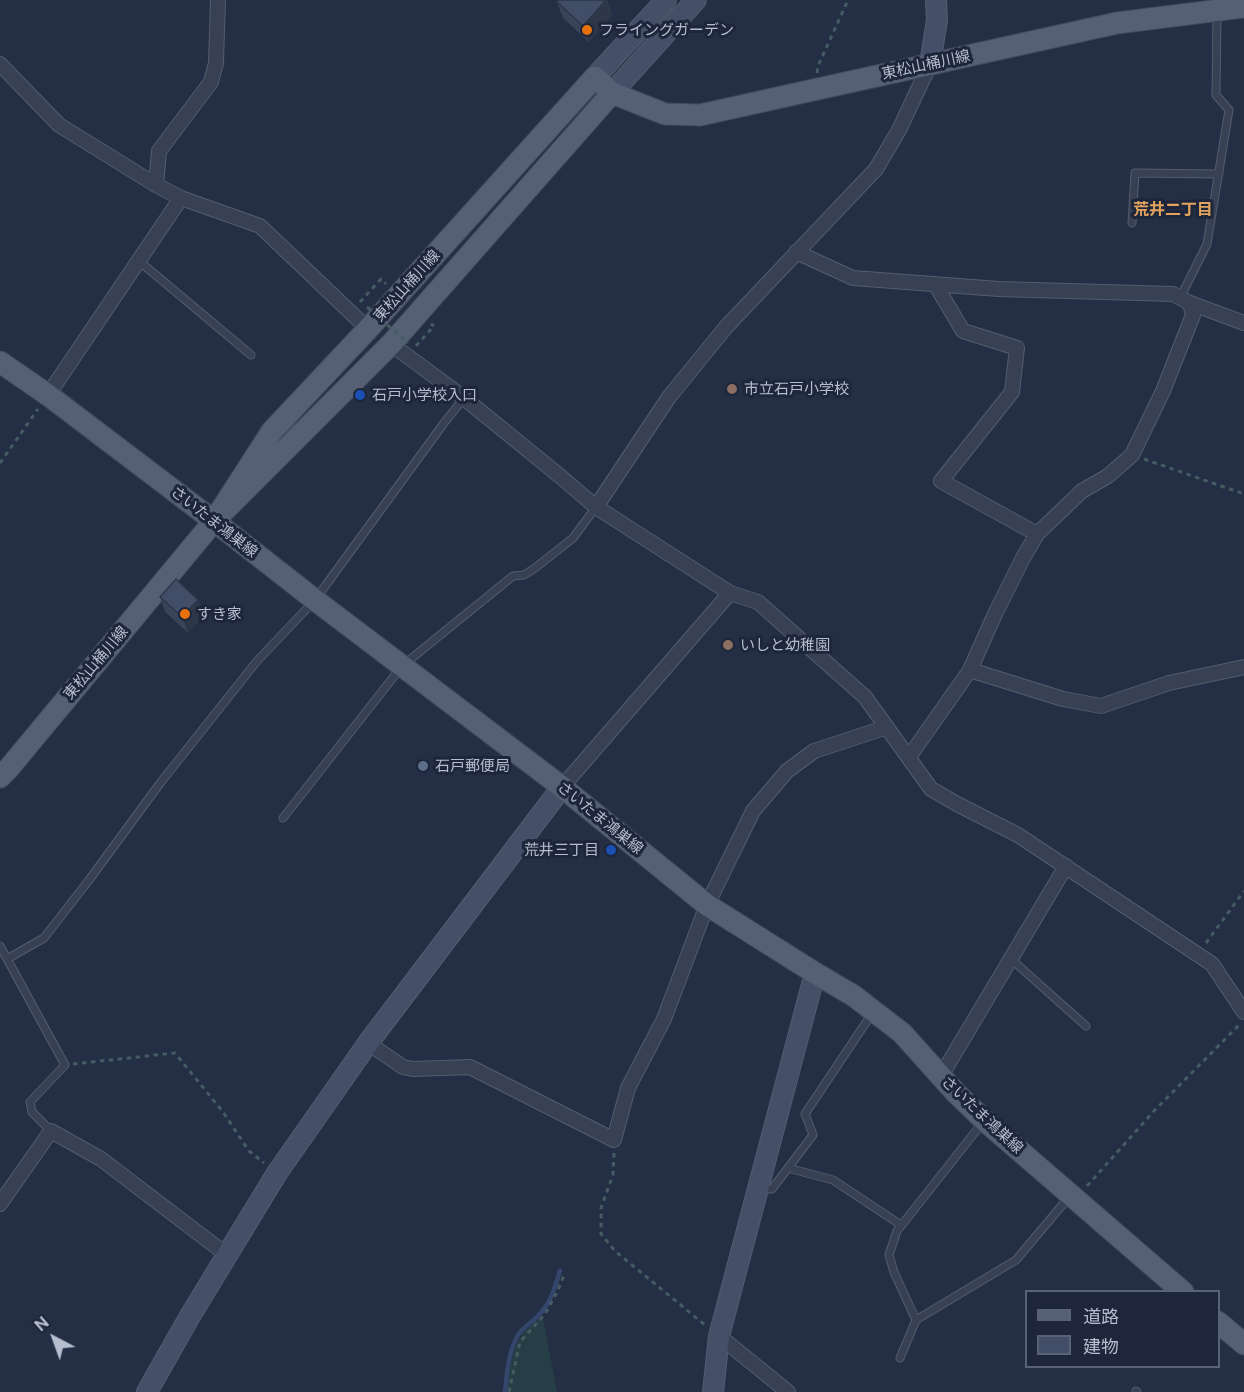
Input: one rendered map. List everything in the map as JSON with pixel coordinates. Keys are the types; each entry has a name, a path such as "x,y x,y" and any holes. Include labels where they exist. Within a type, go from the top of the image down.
{"main road":[{"name":"東松山桶川線","path":"214,521 272,431 595,77 612,93 665,114 700,115 1117,23 1244,7"},
{"name":"東松山桶川線","path":"0,777 214,521 400,344 612,93"},
{"name":"さいたま鴻巣線","path":"0,362 48,395 562,787 707,904 854,996 902,1033 984,1120 1181,1290"},
{"path":"1220,1324 1243,1342"}],"street":[{"path":"156,184 159,151 212,82 216,63 218,0"},
{"path":"595,77 666,0"},
{"path":"612,93 696,0"},
{"path":"596,507 669,397 726,327 876,169 899,130 930,64 937,20 936,0"},
{"path":"0,64 59,125 181,198 260,226 368,328"},
{"path":"48,395 181,198"},
{"path":"796,252 853,278 999,289 1173,294 1244,323"},
{"path":"935,284 963,331 1017,348 1012,392 941,482 1037,534"},
{"path":"909,757 970,670 995,614 1037,534 1082,491 1108,476 1132,455 1163,391 1193,315 1185,300"},
{"path":"400,344 596,507 730,593 758,602 865,697 931,789 1018,835 1198,954 1212,964 1244,1012"},
{"path":"147,1392 190,1316 278,1173 368,1043 562,787 730,593"},
{"path":"970,670 1063,699 1101,706 1169,683 1244,667"},
{"path":"368,1043 404,1067 413,1069 470,1067 614,1140 628,1088 664,1019 707,904 753,811 787,771 814,751 887,727"},
{"path":"941,1076 1066,866"},
{"path":"713,1392 719,1336 815,973"},
{"path":"0,1204 51,1131 101,1159 227,1255"},
{"path":"719,1336 788,1392"}],"lane":[{"path":"1185,300 1207,244 1229,110 1216,95 1217,10"},
{"path":"1132,223 1135,173 1219,174"},
{"path":"139,261 251,355"},
{"path":"7,959 44,938 161,782 257,661 315,600 464,398"},
{"path":"283,818 402,666 513,576 524,575 573,538 596,507"},
{"path":"0,946 65,1065 30,1102 32,1112 51,1131"},
{"path":"1011,959 1086,1026"},
{"path":"758,1189 771,1189 813,1135 805,1114 869,1018"},
{"path":"916,1320 894,1272 889,1255 897,1231 984,1120"},
{"path":"788,1168 832,1180 901,1226"},
{"path":"900,1358 916,1320 1016,1260 1073,1197"}],"path":[{"path":"815,89 818,66 848,0"},
{"path":"351,313 381,279 387,284 380,292"},
{"path":"367,307 400,344"},
{"path":"0,463 48,395"},
{"path":"1132,455 1244,494"},
{"path":"1198,954 1244,891"},
{"path":"1073,1197 1244,1019"},
{"path":"65,1065 175,1053 223,1112 249,1151 278,1173"},
{"path":"614,1140 613,1175 601,1208 601,1234 615,1251 719,1336"},
{"path":"509,1392 520,1342 545,1314 565,1273"}],"green space":[{"path":"541,1317 557,1392 507,1392 513,1354 519,1340 523,1333"}],"building":[{"path":"559,0 606,0 583,26 557,2"},
{"path":"176,579 198,600 182,617 160,597"}],"waterway":[{"path":"505,1392 508,1364 514,1343 521,1331 546,1306 560,1271"}],"place":[{"name":"フライングガーデン","path":"587,30"},
{"name":"市立石戸小学校","path":"732,389"},
{"name":"石戸小学校入口","path":"360,395"},
{"name":"すき家","path":"185,614"},
{"name":"いしと幼稚園","path":"728,645"},
{"name":"石戸郵便局","path":"423,766"},
{"name":"荒井三丁目","path":"611,850"}],"district":[{"name":"荒井二丁目","path":"1173,210"}]}
